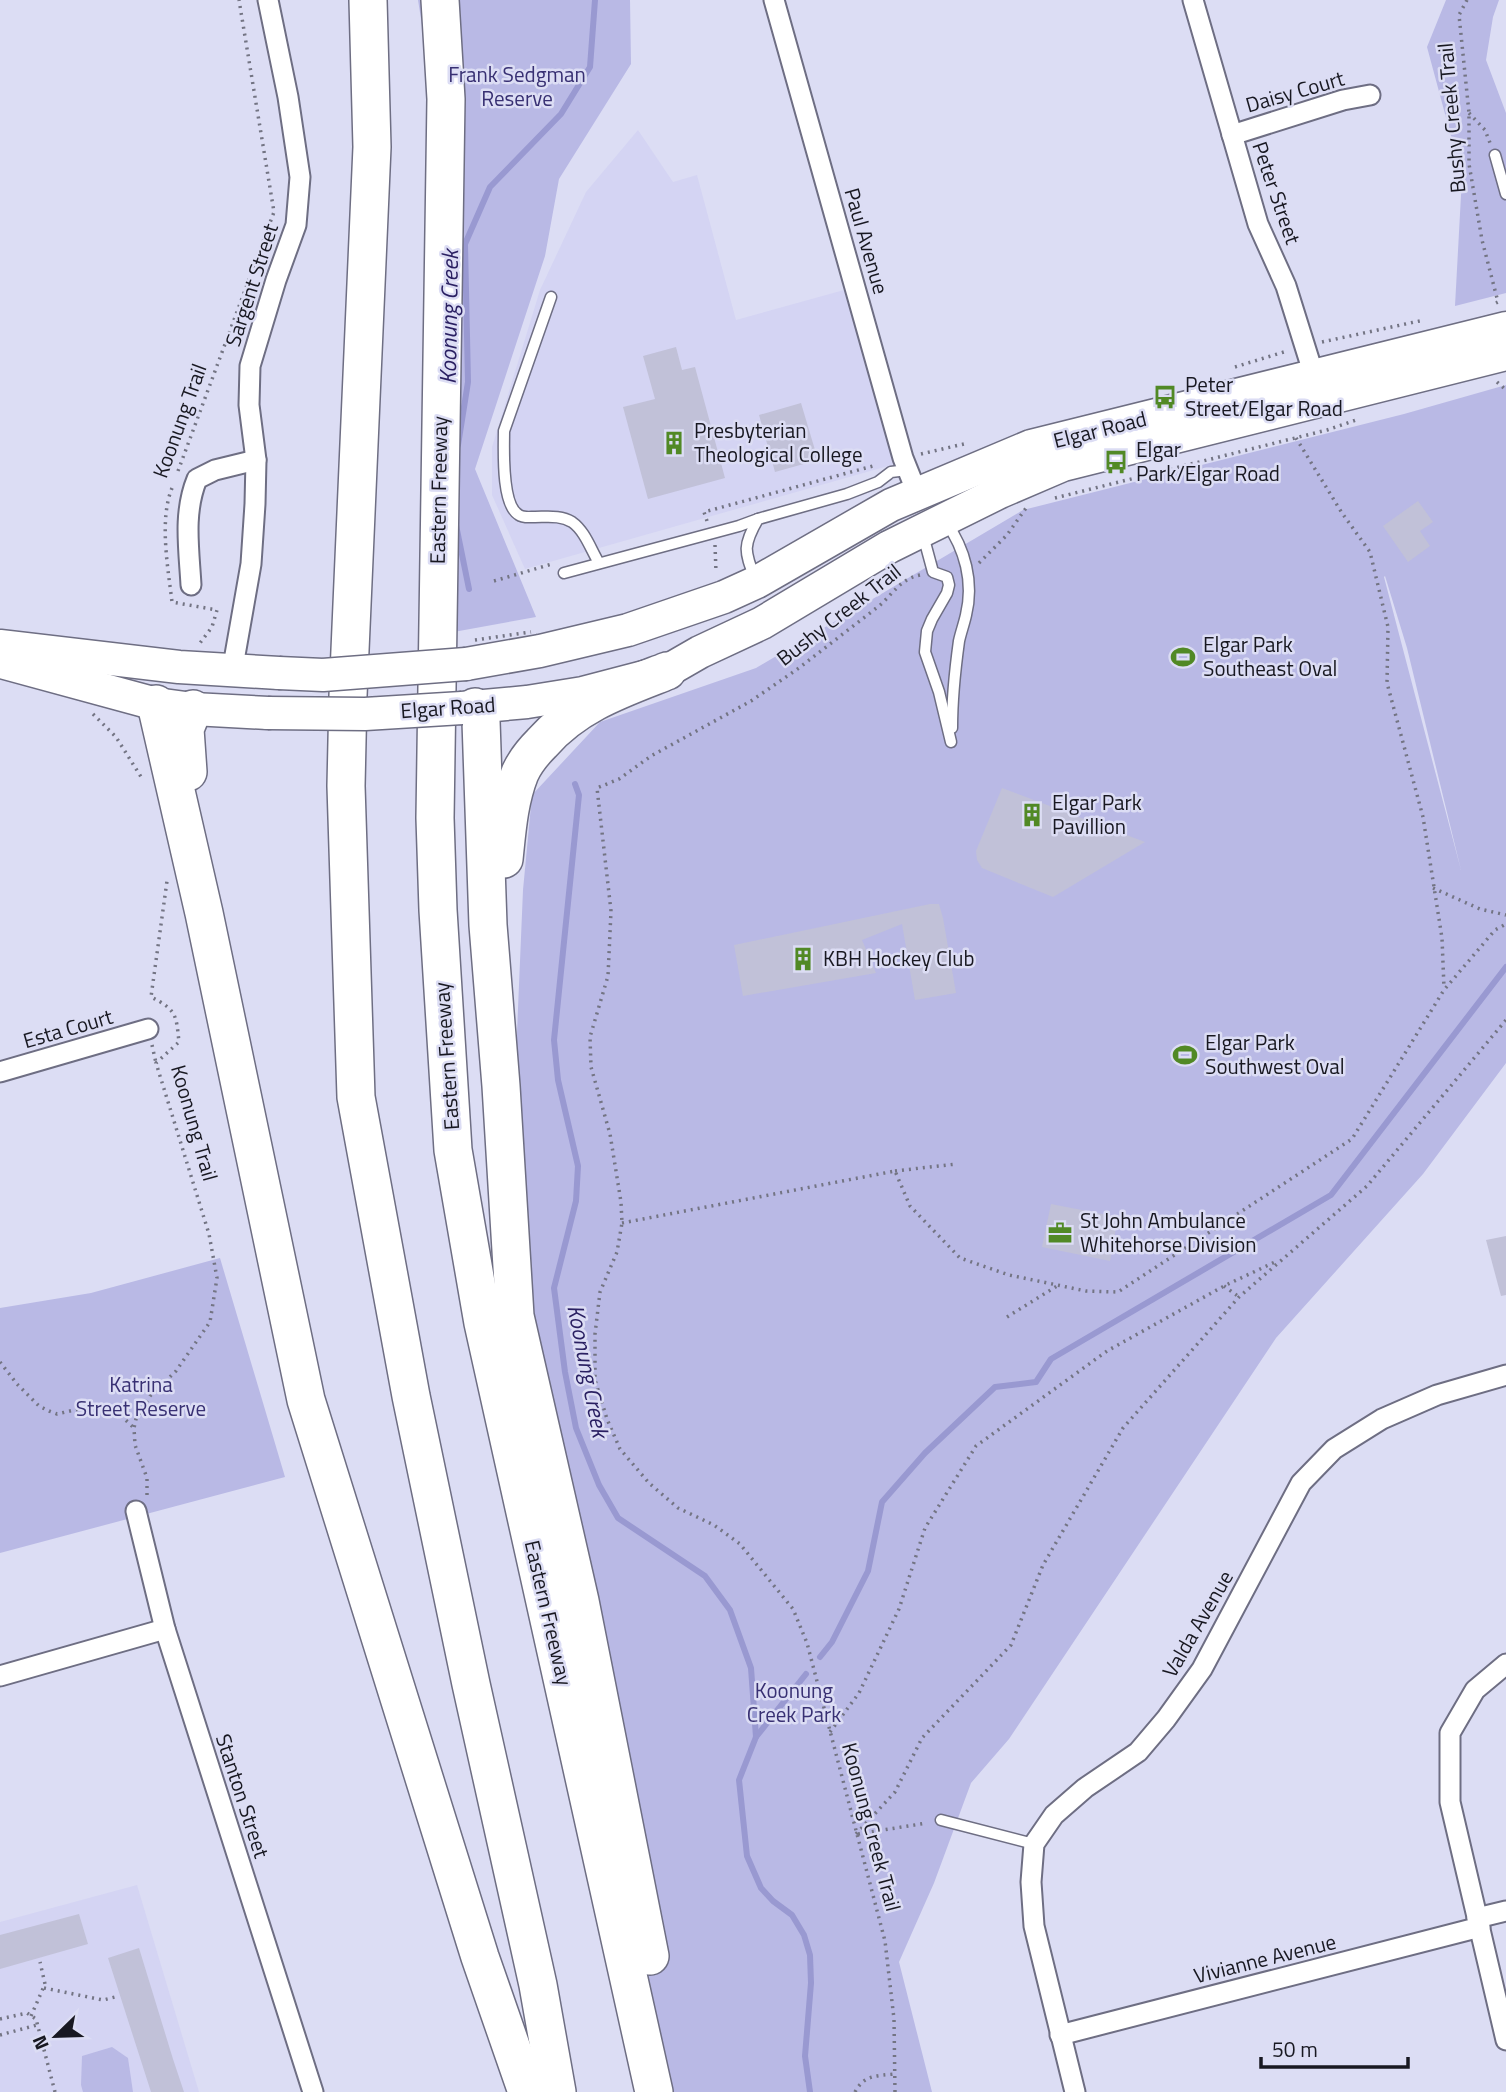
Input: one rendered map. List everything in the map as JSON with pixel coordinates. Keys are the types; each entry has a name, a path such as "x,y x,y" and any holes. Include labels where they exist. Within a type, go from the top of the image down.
{"highway":[{"path":"368,0 373,147 346,786 356,1097 414,1409 471,1684 538,1985 557,2092"},
{"name":"Eastern Freeway","path":"440,0 446,99 435,818 453,1150 483,1322 654,2092"},
{"path":"493,975 509,813 521,770 547,736 581,708 601,697 667,671"},
{"path":"465,693 481,721 488,925 515,1316 580,1601 657,1991 673,2092"},
{"path":"156,704 204,913 306,1400 480,1957 527,2092"},
{"path":"193,709 186,724 185,743 204,913"}],"main road":[{"name":"Elgar Road","path":"0,646 232,672 323,675 405,670 465,693 527,702 583,693 667,671 762,623 869,558 1000,492 1063,465 1318,388 1499,316"},
{"name":"Elgar Road","path":"0,661 156,704 268,713 365,714 465,693 541,651 628,630 724,597 757,582 891,505 904,473 1318,388 1506,354"},
{"path":"904,473 933,526"},
{"name":"Elgar Road","path":"757,582 778,590 827,567 869,558"},
{"path":"193,709 232,672"}],"street":[{"name":"Sargent Street","path":"232,672 251,564 256,460 249,405 250,366 296,225 300,177 288,97 268,0"},
{"name":"Paul Avenue","path":"775,0 904,473"},
{"name":"Peter Street","path":"1193,0 1258,224 1286,286 1318,388"},
{"name":"Daisy Court","path":"1232,135 1343,100 1370,95"},
{"path":"191,585 187,525 189,498 197,479 215,470 256,460"},
{"name":"Esta Court","path":"0,1072 148,1029"},
{"name":"Valda Avenue","path":"1034,1844 1054,1815 1085,1788 1138,1752 1166,1719 1202,1669 1301,1483 1334,1448 1382,1419 1437,1395 1506,1375"},
{"name":"Stanton Street","path":"136,1511 164,1629 313,2092"},
{"path":"0,1676 164,1629"},
{"path":"1506,1664 1475,1690 1450,1733 1450,1802 1506,2040"},
{"path":"1034,1844 1031,1882 1034,1926 1075,2092"},
{"name":"Vivianne Avenue","path":"1060,2035 1479,1922 1506,1911"}],"lane":[{"path":"1495,155 1506,194"},
{"path":"551,297 504,431 503,454 508,498 512,509 518,515 555,517 573,523 581,531 599,563"},
{"path":"564,573 739,526 865,488 884,478 904,473"},
{"path":"757,582 745,554 749,534 758,519"},
{"path":"933,526 958,542 969,581 967,612 956,666 951,742 939,692 925,652 927,631 949,586 947,577 933,572 933,526"},
{"path":"941,1820 1034,1844"}],"path":[{"name":"Koonung Trail","path":"179,667 181,648 193,648 201,643 212,627 217,610 172,602 166,553 167,501 274,212 240,0"},
{"name":"Bushy Creek Trail","path":"1467,0 1459,15 1469,113 1469,164 1499,316"},
{"path":"1469,113 1485,130 1495,155"},
{"path":"1055,498 1296,438 1363,417"},
{"path":"1296,438 1342,513 1370,552 1388,627 1387,683 1423,817 1442,939 1444,990"},
{"path":"904,473 977,440"},
{"path":"966,564 981,562 1007,536 1029,504"},
{"path":"494,581 579,556 585,567"},
{"name":"Bushy Creek Trail","path":"597,788 619,779 651,756 751,701 799,668 879,606 905,580 933,572"},
{"path":"91,712 116,737 147,785"},
{"name":"Koonung Creek Trail","path":"597,788 611,911 608,976 590,1037 591,1068 610,1134 622,1223 617,1252 600,1292 595,1334 595,1381 620,1449 649,1483 678,1508 714,1525 740,1544 793,1609 807,1643 884,1941 894,2019 895,2092"},
{"name":"Koonung Trail","path":"134,1428 150,1396 176,1371 211,1322 216,1278 209,1234 156,1063 178,1042 176,1015 166,1004 151,997 168,875"},
{"path":"1433,887 1480,909 1506,915"},
{"path":"895,1171 910,1206 960,1258 1009,1275 1086,1291 1118,1292 1352,1139 1444,990 1495,930 1506,925"},
{"path":"856,1835 895,1792 922,1738 1011,1645 1043,1564 1123,1428 1239,1297 1367,1186 1506,1020"},
{"path":"622,1223 895,1171 956,1164"},
{"path":"830,1731 859,1693 899,1609 925,1528 976,1446 1107,1351 1224,1286 1280,1260"},
{"path":"1007,1317 1059,1285"},
{"path":"1224,1286 1239,1297"},
{"path":"0,1362 17,1384 49,1412 57,1414 101,1404 116,1411 134,1428 135,1445 147,1478 147,1496 136,1511"},
{"path":"856,1835 941,1820"},
{"path":"31,2016 45,1984 40,1962"},
{"path":"44,1988 103,2000 115,1997"},
{"path":"0,2019 27,2013 36,2019 55,2092"},
{"path":"0,2035 37,2025"},
{"path":"855,2092 859,2083 867,2077 894,2074"}],"shaded area":[{"path":"638,130 673,182 697,175 736,320 844,290 895,464 525,569 492,495 492,447 540,290 586,192"},
{"path":"137,1885 199,2092 0,2092 0,1922"}],"green space":[{"name":"Frank Sedgman Reserve","path":"418,0 630,0 631,64 559,179 545,256 475,469 536,617 437,635 434,100"},
{"path":"1446,0 1499,0 1493,17 1486,60 1506,113 1506,293 1455,306 1462,177 1427,47"},
{"name":"Koonung Creek Park","path":"1506,385 1506,1063 1423,1174 1276,1338 1009,1739 971,1783 934,1883 899,1962 932,2092 644,2092 535,1434 512,1151 523,890 532,795 600,722 756,668 1023,510 1404,414","holes":["1385,576 1407,648 1461,870"]},
{"name":"Katrina Street Reserve","path":"220,1258 285,1477 0,1553 0,1308 91,1293"},
{"path":"112,2047 128,2058 133,2092 83,2092 82,2056"}],"building":[{"name":"Presbyterian Theological College","path":"676,347 682,370 695,367 725,478 648,499 623,407 655,399 643,356"},
{"path":"801,403 818,460 775,472 759,415"},
{"path":"1418,501 1433,522 1420,531 1430,546 1408,562 1383,526"},
{"name":"Elgar Park Pavillion","path":"1002,788 1145,842 1053,897 982,868 977,860 976,851"},
{"name":"KBH Hockey Club","path":"939,904 956,993 915,1000 902,924 862,940 876,973 743,996 734,945"},
{"path":"1051,1204 1118,1217 1110,1261 1042,1247"},
{"path":"1506,1236 1506,1295 1501,1296 1486,1240"},
{"path":"79,1914 88,1944 0,1969 0,1935"},
{"path":"139,1948 184,2092 151,2092 108,1958"}],"waterway":[{"name":"Koonung Creek","path":"458,445 468,382 465,244 490,187 561,114 590,67 595,0"},
{"name":"Koonung Creek","path":"456,525 469,589"},
{"name":"Koonung Creek","path":"575,784 579,795 554,1040 558,1080 578,1166 576,1201 554,1288 565,1372 576,1428 599,1485 618,1518 705,1576 730,1610 751,1668 756,1737 739,1780 747,1856 761,1888 792,1915 804,1935 810,1955 811,1983 805,2056 810,2092"},
{"path":"820,1657 832,1642 868,1571 882,1502 925,1453 995,1387 1036,1382 1051,1359 1331,1195 1506,967"},
{"path":"756,1737 806,1674"}],"place":[{"name":"Peter Street/Elgar Road","path":"1165,397"},
{"name":"Presbyterian Theological College","path":"674,443"},
{"name":"Elgar Park/Elgar Road","path":"1116,462"},
{"name":"Elgar Park Southeast Oval","path":"1183,657"},
{"name":"Elgar Park Pavillion","path":"1032,815"},
{"name":"KBH Hockey Club","path":"803,959"},
{"name":"Elgar Park Southwest Oval","path":"1185,1055"},
{"name":"St John Ambulance Whitehorse Division","path":"1060,1233"}]}
